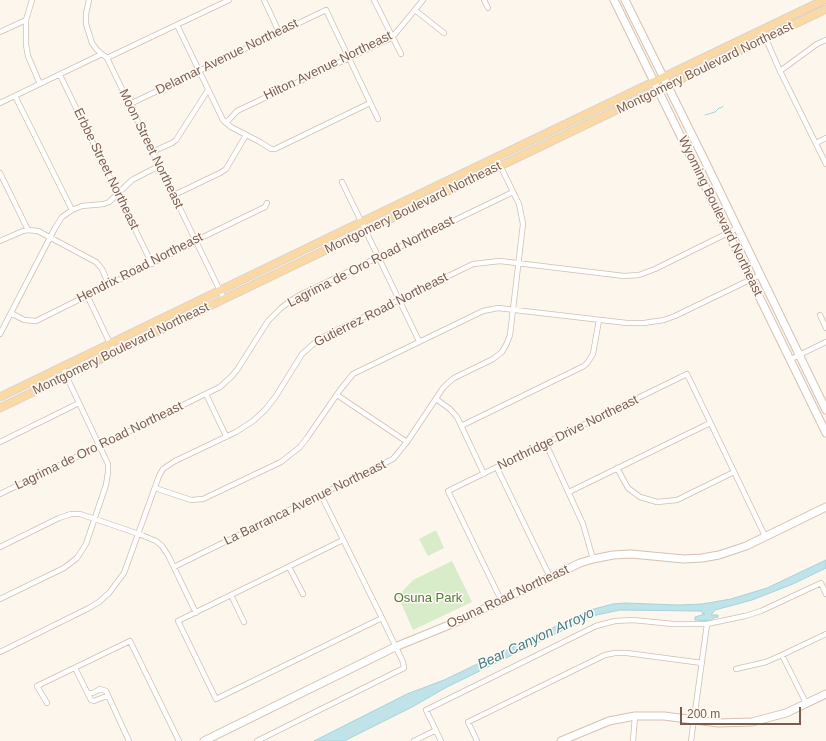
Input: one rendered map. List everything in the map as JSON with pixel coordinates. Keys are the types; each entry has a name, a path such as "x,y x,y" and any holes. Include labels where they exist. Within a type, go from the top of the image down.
{"main road":[{"name":"Montgomery Boulevard Northeast","path":"0,397 663,76 824,0"},
{"name":"Montgomery Boulevard Northeast","path":"0,408 826,9"},
{"path":"713,64 720,55 732,49 748,36"}],"street":[{"path":"32,0 26,20 25,33 28,56 40,84"},
{"name":"Moon Street Northeast","path":"89,0 86,14 88,33 92,43 107,58 128,105 174,195 224,299"},
{"path":"107,58 229,0"},
{"path":"264,0 279,32"},
{"path":"374,0 402,54"},
{"name":"Hilton Avenue Northeast","path":"226,123 236,111 393,37 423,0"},
{"path":"484,0 488,8"},
{"name":"Wyoming Boulevard Northeast","path":"614,0 826,433"},
{"name":"Wyoming Boulevard Northeast","path":"625,0 826,410"},
{"name":"Delamar Avenue Northeast","path":"128,105 326,10 350,58"},
{"path":"415,10 444,33"},
{"path":"0,32 26,20"},
{"path":"177,25 220,116 226,123 271,149 275,149 370,103"},
{"path":"762,30 780,71 826,164"},
{"path":"780,71 817,44 826,40"},
{"path":"0,103 102,54"},
{"path":"350,58 378,119"},
{"name":"Erbbe Street Northeast","path":"60,75 152,264"},
{"path":"152,152 176,140 208,90"},
{"path":"15,96 72,210"},
{"path":"174,195 217,175 226,169 246,135"},
{"path":"816,143 826,138"},
{"name":"La Barranca Avenue Northeast","path":"174,567 393,460 407,442 443,388 454,378 502,352 508,343 510,335 523,224 519,204 496,157"},
{"path":"0,334 62,217 72,210 82,206 104,204 113,199 132,180 159,166"},
{"path":"0,173 28,230"},
{"path":"342,182 419,342"},
{"name":"Lagrima de Oro Road Northeast","path":"0,494 220,387 232,376 263,328 281,308 298,296 513,192"},
{"name":"Hendrix Road Northeast","path":"11,313 24,320 36,321 265,207 267,203"},
{"name":"Gutierrez Road Northeast","path":"0,652 99,602 117,584 124,573 159,476 163,469 253,421 265,410 276,396 302,354 312,344 325,336 473,264 491,261 624,276 639,275 655,269 728,234 737,228"},
{"path":"0,241 19,232 28,230 38,231 96,262 102,269 109,285"},
{"path":"155,488 190,500 203,500 272,466 291,455 300,447 353,374 483,311 498,308 636,323 664,320 684,312 760,275"},
{"path":"88,296 114,352"},
{"path":"820,315 826,328"},
{"path":"461,426 584,366 593,354 599,320"},
{"path":"791,359 826,342"},
{"path":"0,599 74,562 84,549 106,485 108,464 62,367"},
{"name":"Northridge Drive Northeast","path":"501,600 448,492 687,374 710,423"},
{"path":"206,394 226,436"},
{"path":"337,395 407,442"},
{"path":"436,398 450,409 457,418 484,474"},
{"path":"0,442 79,403"},
{"path":"569,492 710,423 765,536"},
{"path":"546,444 584,524 593,559"},
{"path":"497,468 550,577"},
{"path":"617,468 628,488 640,497 657,502 677,500 734,472"},
{"path":"257,741 404,668 404,665 382,618 321,495"},
{"name":"Osuna Road Northeast","path":"204,741 395,647 454,623 569,568 593,559 613,555 631,554 684,559 719,555 732,551 826,508"},
{"path":"0,547 63,516 76,514 94,519 139,534 156,541 162,546 196,612"},
{"path":"343,540 178,621 216,699 382,618"},
{"path":"289,567 303,594"},
{"path":"441,741 426,710 596,626 615,621 633,620 673,624 707,624 761,612 821,583 826,594"},
{"path":"231,595 244,622"},
{"path":"691,741 707,624"},
{"path":"736,669 756,665 782,655 826,634"},
{"path":"47,703 38,686 130,641 179,741"},
{"path":"477,741 468,722 605,655 627,653 702,663"},
{"path":"782,655 806,704"},
{"path":"75,668 91,700 94,701 108,697"},
{"path":"88,693 103,689 106,691 129,741"},
{"path":"561,741 609,721 635,716 664,716 718,723 752,722 786,713 826,694"},
{"path":"633,741 635,716"},
{"path":"414,741 436,730"}],"green space":[{"path":"436,530 444,548 428,556 419,539"},
{"name":"Osuna Park","path":"452,561 472,602 413,630 398,596 413,580"}],"water":[{"name":"Bear Canyon Arroyo","path":"826,560 826,568 793,584 752,600 715,610 711,615 718,615 718,617 713,618 711,621 695,620 695,617 705,614 702,613 702,611 620,610 592,616 447,687 412,707 344,741 314,741 407,694 444,680 590,610 613,604 625,603 678,605 702,604 731,599 767,588"}],"waterway":[{"path":"705,115 715,112 723,106"}]}
